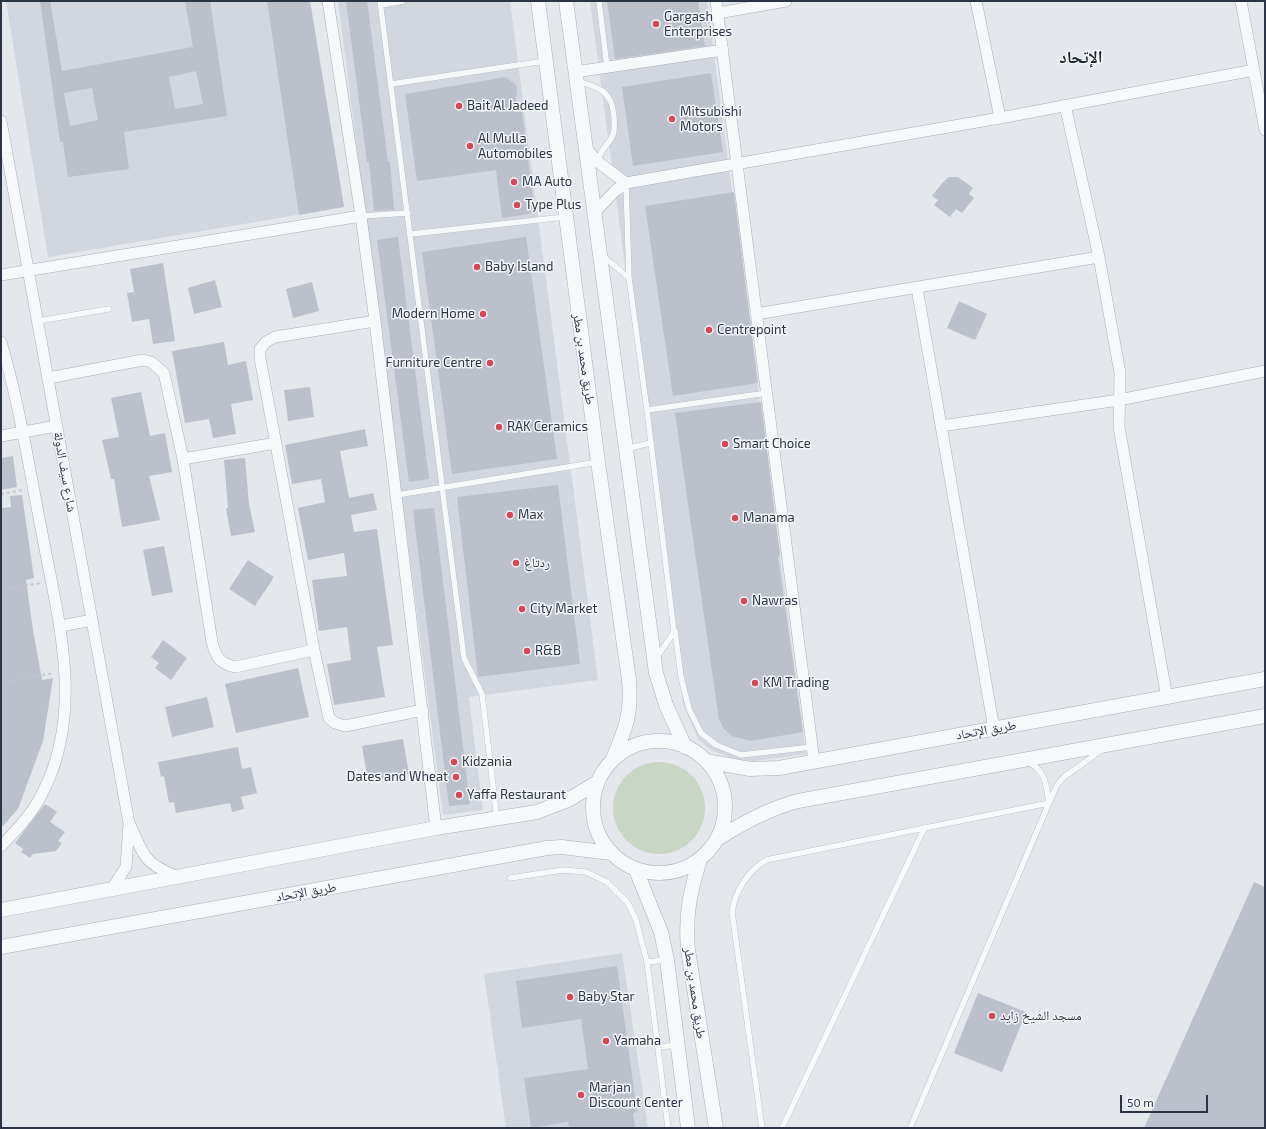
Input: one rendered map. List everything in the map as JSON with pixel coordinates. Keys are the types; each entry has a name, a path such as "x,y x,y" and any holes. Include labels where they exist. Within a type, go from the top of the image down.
{"street":[{"path":"328,1 361,216 375,321 436,828"},
{"name":"طريق محمد بن مطر","path":"538,1 598,462 631,700 628,722 612,761"},
{"path":"566,1 654,660 662,696 685,747"},
{"path":"716,1 813,754"},
{"path":"718,13 786,1"},
{"path":"976,1 1000,118"},
{"path":"1241,1 1265,130"},
{"path":"576,76 607,67 723,50"},
{"path":"595,212 615,190 626,183 1000,118 1254,70"},
{"path":"1065,105 1099,257 1120,373 1119,427 1167,698"},
{"name":"شارع سيف الدولة","path":"1,121 129,823 126,867 111,890"},
{"path":"586,148 598,162 626,183"},
{"path":"1,275 361,216"},
{"path":"756,314 1099,257"},
{"path":"916,288 994,729"},
{"path":"375,321 275,337 266,342 260,349 260,358 314,650 326,711 329,718 336,723 345,726 423,710"},
{"path":"1,342 22,432 61,626 66,690 63,720 54,768 42,796 24,821 1,846"},
{"path":"48,378 143,360 151,362 164,372 183,459 212,642 218,660 225,665 235,668 314,650"},
{"path":"941,426 1119,400 1265,371"},
{"path":"1,436 57,426"},
{"path":"183,459 276,443"},
{"path":"61,626 92,620"},
{"name":"طريق اﻹتحاد","path":"706,761 758,769 779,768 813,754 994,729 1265,680"},
{"path":"717,839 762,813 798,801 1265,716"},
{"path":"654,742 670,742 685,747 706,761 715,772 721,785 724,798 722,826 717,839 700,859 676,871 656,873 636,870 623,863 611,853 602,841 594,819 594,796 598,782 612,761 624,751 639,745 654,742"},
{"path":"1,910 436,828 537,812 568,800 598,782"},
{"name":"شارع سيف الدولة","path":"129,823 145,858 160,869 179,877"},
{"name":"طريق اﻹتحاد","path":"1,947 547,848 562,847 611,853"},
{"name":"طريق محمد بن مطر","path":"700,859 688,901 686,924 688,950 716,1128"},
{"name":"طريق محمد بن مطر","path":"636,870 661,932 667,960 688,1128"}],"lane":[{"path":"403,1 381,3 464,658 482,694 497,819"},
{"path":"599,1 607,67"},
{"path":"391,84 546,61"},
{"path":"576,76 596,87 608,96 613,104 613,134 600,152 598,162"},
{"path":"626,183 629,278 681,677 689,709 701,733 716,746 741,755 813,754"},
{"path":"361,216 408,214"},
{"path":"411,234 566,217"},
{"path":"601,255 629,278"},
{"path":"38,321 109,309"},
{"path":"647,410 767,393"},
{"path":"626,449 650,443"},
{"path":"397,495 598,462"},
{"path":"654,660 674,632 673,619"},
{"path":"910,1128 1057,785 1064,777 1108,745"},
{"path":"1024,760 1036,766 1044,776 1050,803"},
{"path":"762,1128 732,912 739,888 756,866 766,860 1050,803"},
{"path":"782,1128 925,827"},
{"path":"510,878 563,870 574,870 597,876 607,882 622,895 633,911 647,962 668,1128"},
{"path":"647,962 667,960"},
{"path":"658,1047 677,1045"},
{"path":"665,1104 684,1101"}],"path":[{"path":"1,494 33,488"},
{"path":"1,589 51,581"},
{"path":"1,683 65,670"},
{"path":"1,806 24,821"}],"shaded area":[{"path":"6,1 310,1 344,207 48,257"},
{"path":"338,1 510,1 598,680 469,697 483,810 443,815"},
{"path":"590,1 707,1 806,754 754,761 734,759 711,750 698,739 683,704"},
{"path":"622,953 648,1128 506,1128 484,974"}],"green space":[{"path":"659,762 677,766 692,775 701,790 705,808 701,826 692,841 677,850 659,854 641,850 626,841 617,826 613,808 617,790 626,775 641,766"}],"building":[{"path":"40,1 50,1 62,71 193,47 185,1 210,1 227,116 124,132 129,169 68,177 63,142 60,142","holes":["196,71 203,104 175,109 169,77","92,88 98,120 70,126 64,93"]},
{"path":"267,1 310,1 344,207 299,215"},
{"path":"346,1 367,1 388,162 390,161 394,210 374,211 369,162 367,162"},
{"name":"Gargash Enterprises","path":"607,1 698,1 705,46 615,59"},
{"name":"Mitsubishi Motors","path":"711,73 723,152 633,166 622,87"},
{"path":"506,77 517,86 515,112 522,112 535,213 502,218 496,170 417,181 405,94"},
{"path":"949,177 958,177 973,188 969,194 974,198 962,213 956,209 950,217 934,205 938,200 932,196"},
{"name":"Centrepoint","path":"734,192 758,383 673,396 645,206"},
{"path":"398,237 429,479 409,482 377,240"},
{"path":"526,237 557,459 452,474 422,252"},
{"path":"163,263 175,341 153,344 149,319 132,322 127,293 134,292 130,269"},
{"path":"215,280 222,307 194,314 188,288"},
{"path":"312,282 319,311 293,318 286,289"},
{"path":"959,301 987,314 975,340 947,328"},
{"path":"224,342 228,365 246,361 253,400 231,404 236,434 213,438 209,419 185,423 172,351"},
{"path":"310,387 314,417 288,421 284,390"},
{"path":"141,392 150,436 165,433 172,472 149,476 160,520 122,527 114,479 111,479 102,440 119,437 111,398"},
{"path":"761,402 780,554 778,557 803,732 751,741 732,736 724,729 719,720 675,413"},
{"path":"365,429 368,446 340,451 349,498 373,493 377,510 351,515 354,532 377,529 393,645 377,647 385,697 334,705 327,664 351,660 347,627 319,631 312,580 347,576 344,553 308,560 298,508 325,502 321,479 292,484 285,445"},
{"path":"13,456 17,487 1,490 1,458"},
{"path":"245,458 249,504 255,532 231,536 226,508 228,508 224,460"},
{"path":"558,485 580,664 478,677 457,497"},
{"path":"22,495 34,578 26,580 33,630 42,680 53,678 43,741 18,809 1,828 1,508 11,507 10,496"},
{"path":"434,508 470,804 449,806 413,510"},
{"path":"164,546 173,592 152,596 143,550"},
{"path":"248,560 274,577 255,606 229,589"},
{"path":"163,640 187,658 171,680 155,668 159,663 151,657"},
{"path":"298,668 309,717 236,733 225,684"},
{"path":"207,697 214,727 172,737 165,707"},
{"path":"403,739 409,774 368,781 362,746"},
{"path":"238,747 242,769 251,767 257,793 241,797 244,809 232,812 230,803 176,813 174,802 169,803 164,776 161,777 158,762"},
{"path":"45,804 57,812 50,822 65,832 58,841 62,843 56,851 33,854 30,858 21,852 23,849 15,843"},
{"path":"1254,882 1265,887 1265,1128 1144,1128"},
{"path":"617,966 637,1112 633,1113 635,1128 569,1128 568,1122 531,1128 524,1078 588,1069 581,1019 522,1028 516,981"},
{"path":"978,993 1026,1012 1002,1072 954,1053"}],"place":[{"name":"Gargash Enterprises","path":"656,24"},
{"name":"Bait Al Jadeed","path":"459,106"},
{"name":"Mitsubishi Motors","path":"672,119"},
{"name":"Al Mulla Automobiles","path":"470,146"},
{"name":"MA Auto","path":"514,182"},
{"name":"Type Plus","path":"517,205"},
{"name":"Baby Island","path":"477,267"},
{"name":"Modern Home","path":"483,314"},
{"name":"Centrepoint","path":"709,330"},
{"name":"Furniture Centre","path":"490,363"},
{"name":"RAK Ceramics","path":"499,427"},
{"name":"Smart Choice","path":"725,444"},
{"name":"Max","path":"510,515"},
{"name":"Manama","path":"735,518"},
{"name":"ردتاغ","path":"516,563"},
{"name":"Nawras","path":"744,601"},
{"name":"City Market","path":"522,609"},
{"name":"R&B","path":"527,651"},
{"name":"KM Trading","path":"755,683"},
{"name":"Kidzania","path":"454,762"},
{"name":"Dates and Wheat","path":"456,777"},
{"name":"Yaffa Restaurant","path":"459,795"},
{"name":"Baby Star","path":"570,997"},
{"name":"مسجد الشيخ زايد","path":"992,1016"},
{"name":"Yamaha","path":"606,1041"},
{"name":"Marjan Discount Center","path":"581,1095"}],"district":[{"name":"اﻹتحاد","path":"1081,57"}]}
